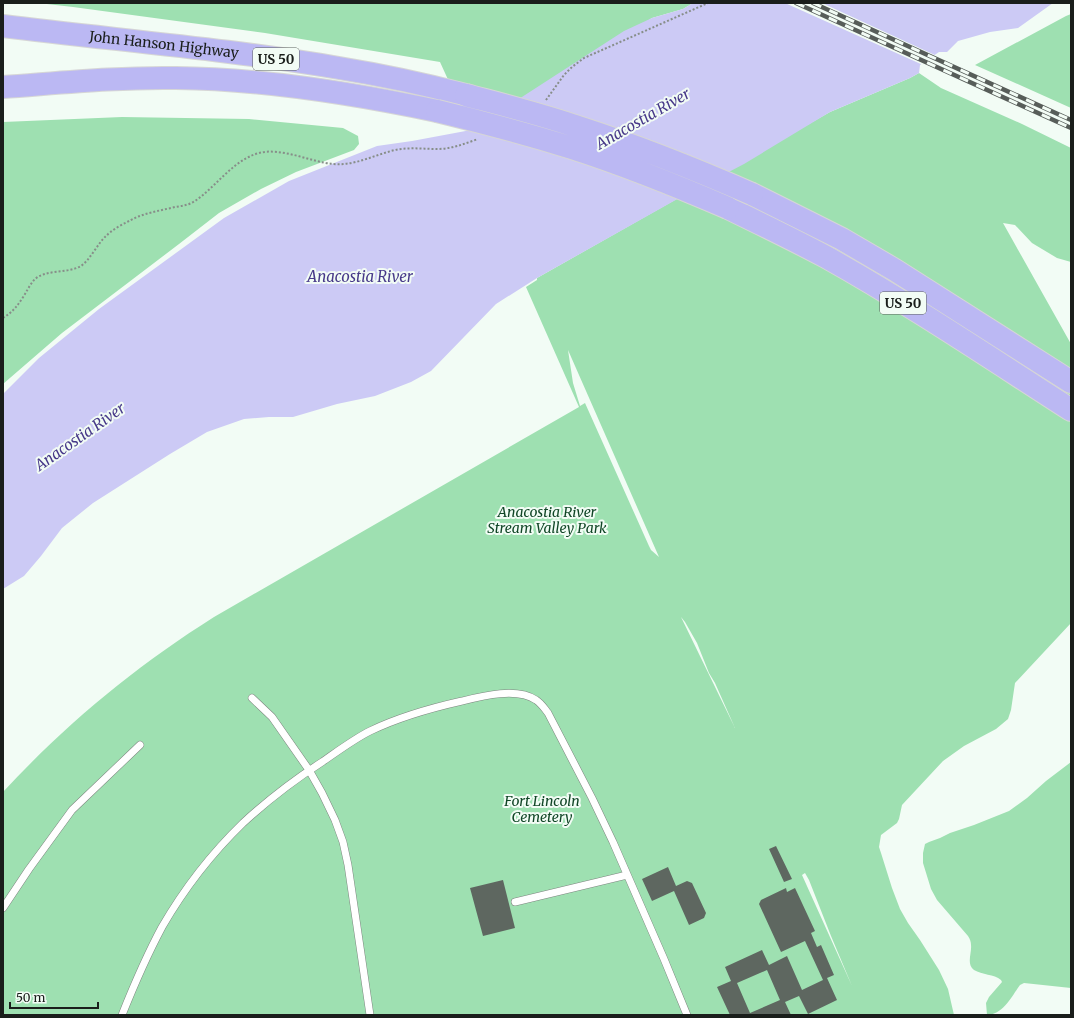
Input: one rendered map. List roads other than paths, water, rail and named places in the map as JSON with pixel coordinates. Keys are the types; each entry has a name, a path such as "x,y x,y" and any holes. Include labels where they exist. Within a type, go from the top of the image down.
{"highway":[{"name":"John Hanson Highway","path":"3,26 204,49 380,75 466,95 540,115 606,136 692,168 752,194 842,239 895,270 1071,382"},
{"path":"3,32 83,36"},
{"name":"John Hanson Highway","path":"3,87 93,80 162,78 217,79 293,86 335,92 437,111 573,148 655,178 728,208 802,245 941,326 1071,410"},
{"path":"3,94 93,80"}],"lane":[{"path":"122,1015 133,987 162,928 177,903 218,850 243,823 271,799 309,770 370,731 443,705 494,695 517,694 534,699 541,704 548,713 592,798 664,959 686,1015"},
{"path":"252,698 272,717 309,770 335,820 343,842 348,865 370,1015"},
{"path":"3,908 72,810 140,745"},
{"path":"515,902 627,875"}],"water":[{"name":"Anacostia River","path":"693,3 1053,3 1018,28 990,32 958,41 947,52 939,52 920,65 919,73 830,112 744,164 681,197 537,278 496,304 431,371 411,382 375,396 337,404 293,417 244,419 207,432 93,503 62,528 24,576 3,589 3,394 39,358 99,309 224,218 289,181 377,146 471,130 624,31 652,18 683,9"}],"railway":[{"path":"796,3 1071,128"},
{"path":"813,3 1071,120"}],"park label":[{"name":"Anacostia River Stream Valley Park","path":"547,520"},
{"name":"Fort Lincoln Cemetery","path":"542,810"}]}
